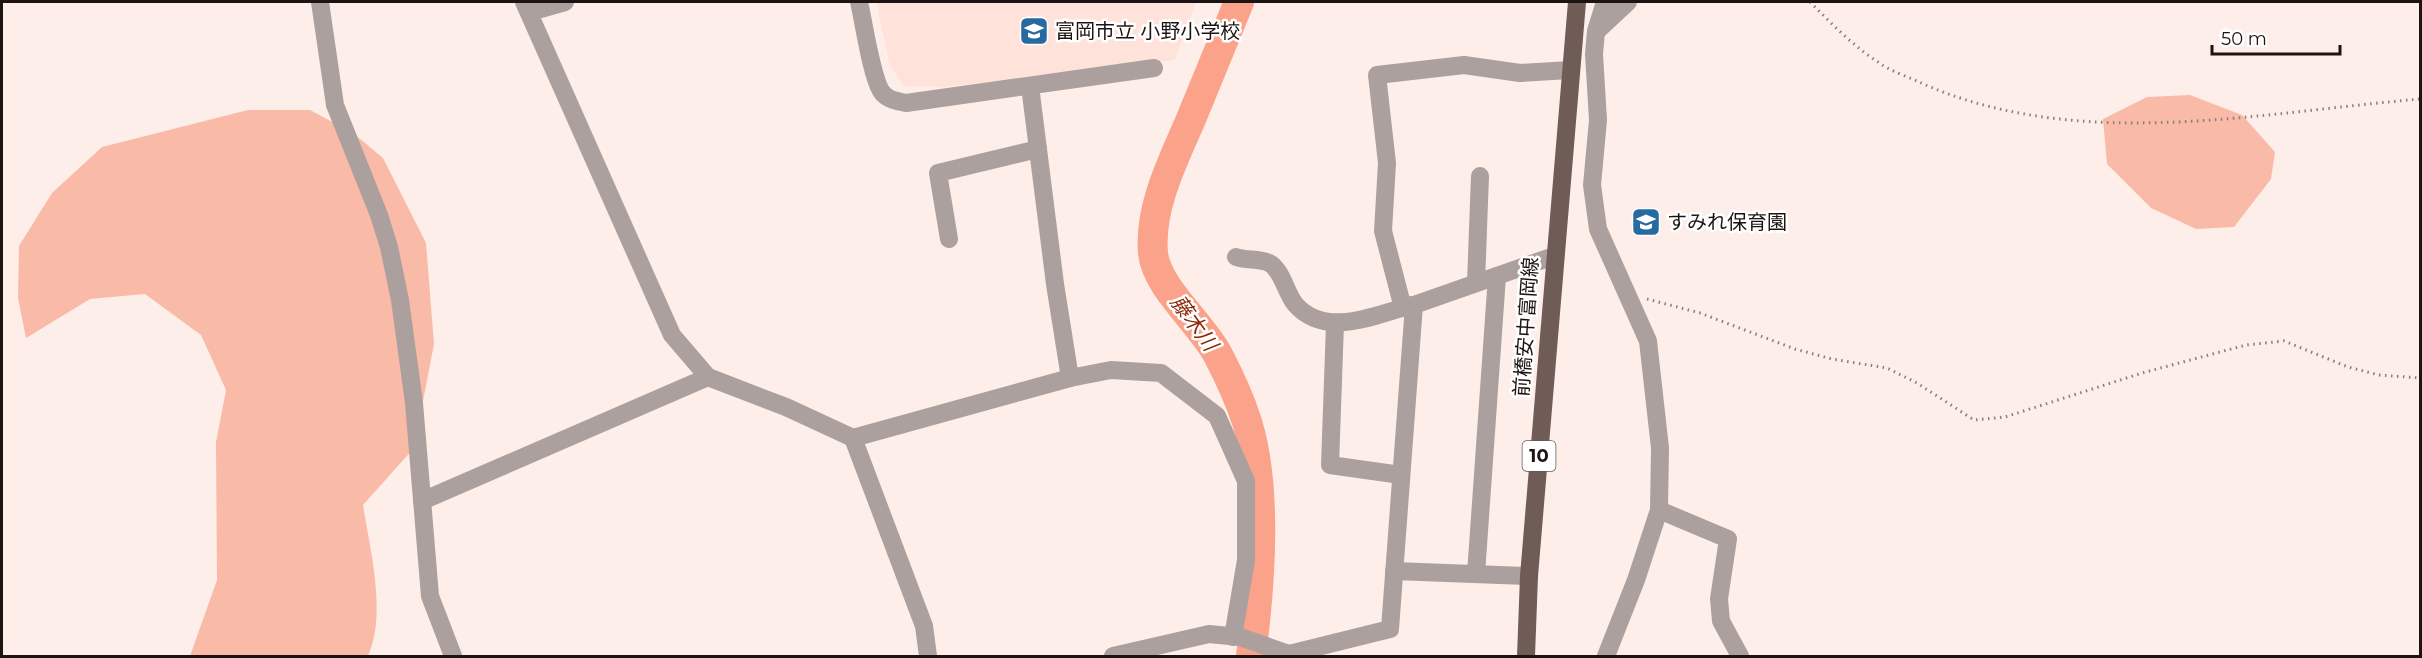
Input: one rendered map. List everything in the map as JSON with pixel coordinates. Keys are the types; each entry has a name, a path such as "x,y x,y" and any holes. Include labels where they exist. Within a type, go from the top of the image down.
{"main road":[{"name":"前橋安中富岡線","path":"1526,657 1529,576 1577,2"}],"street":[{"path":"320,2 335,105 379,215 389,247 400,300 414,403 430,596 453,657"},
{"path":"565,2 527,7 672,335 708,377 786,407 853,438 1070,378 1111,370 1161,373 1217,416 1246,481 1246,560 1236,637"},
{"path":"859,2 881,90 891,99 906,103 1154,68"},
{"path":"1605,2 1596,32 1594,54 1598,120 1592,185 1599,229 1625,293 1648,341 1660,448 1659,510 1636,580 1606,657"},
{"path":"1596,32 1628,2"},
{"path":"1574,29 1596,32"},
{"path":"1113,657 1209,634 1236,637 1289,655 1390,629 1401,475 1408,306 1383,231 1387,163 1377,75 1464,65 1520,73 1570,70"},
{"path":"1030,86 1054,284 1070,378"},
{"path":"949,239 938,173 1038,149"},
{"path":"1476,283 1480,176"},
{"path":"1236,257 1266,261 1273,266 1294,303 1312,319 1335,324 1408,306 1554,256"},
{"path":"1476,574 1497,276"},
{"path":"1335,324 1330,465 1401,475"},
{"path":"422,501 708,377"},
{"path":"853,438 924,626 928,657"},
{"path":"1659,510 1728,539 1719,599 1721,621 1740,657"},
{"path":"1394,571 1529,576"}],"path":[{"path":"1810,2 1879,63 1938,90 2004,112 2115,123 2182,123 2421,99"},
{"path":"1625,293 1700,313 1795,349 1832,359 1887,368 1917,383 1974,420 2005,417 2110,382 2246,345 2284,341 2348,367 2379,375 2421,378"}],"shaded area":[{"name":"富岡市立 小野小学校","path":"876,2 1196,2 1175,60 947,87 904,86 890,66"},
{"path":"2190,95 2242,115 2275,152 2271,179 2234,227 2196,229 2151,208 2107,164 2103,119 2147,97"},
{"path":"248,110 310,110 353,133 383,158 426,243 434,344 414,448 363,505 373,561 377,601 374,639 368,656 190,656 217,580 216,442 226,390 201,335 145,294 90,299 26,338 18,298 19,246 52,193 102,147"}],"waterway":[{"name":"藤木川","path":"1239,2 1164,184 1155,219 1153,253 1162,279 1218,355 1241,405 1254,448 1258,477 1260,538 1251,656"}],"place":[{"name":"富岡市立 小野小学校","path":"1034,31"},
{"name":"すみれ保育園","path":"1646,222"}]}
